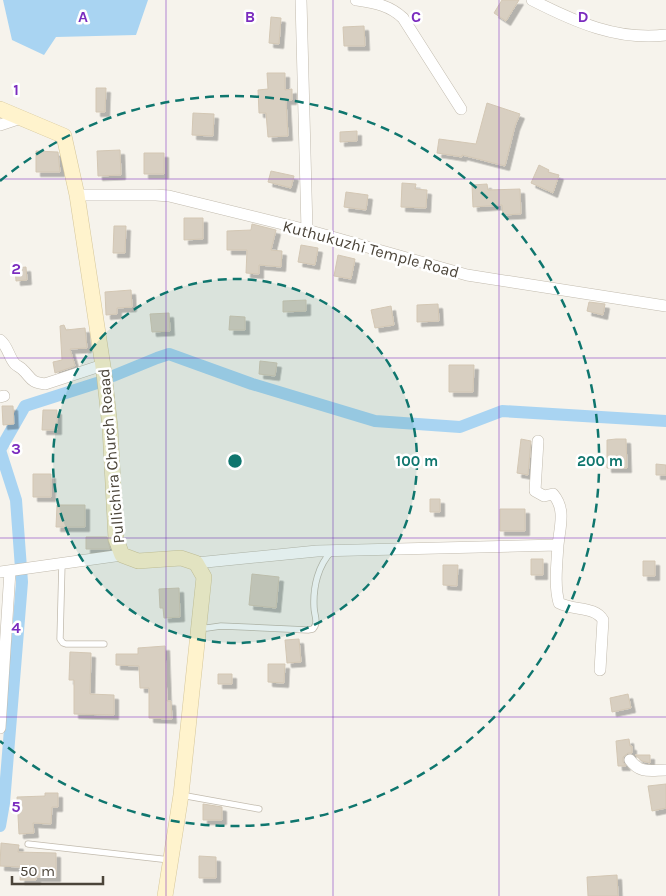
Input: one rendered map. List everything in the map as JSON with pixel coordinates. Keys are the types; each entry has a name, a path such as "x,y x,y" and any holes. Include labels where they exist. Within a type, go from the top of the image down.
{"main road":[{"name":"Pullichira Church Roaad","path":"0,109 64,136 78,196 103,366 110,428 116,539 122,555 138,560 181,558 196,563"},
{"path":"165,896 181,794 204,577 196,563"}],"street":[{"path":"301,0 306,230"},
{"path":"356,0 379,3 395,10 403,18 461,109"},
{"path":"532,0 584,24 616,34 645,37 666,35"},
{"path":"0,125 21,118"},
{"name":"Kuthukuzhi Temple Road","path":"78,196 156,194 169,196 306,230 467,275 666,306"},
{"path":"0,340 4,343 15,364 23,369 35,383 45,384 103,366"},
{"path":"538,441 535,491 544,496 554,494 560,502 562,509 558,544 557,596 559,603 568,608 592,610 600,615 603,620 600,670"},
{"path":"196,563 300,552 558,544"},
{"path":"0,728 5,571 122,555"},
{"path":"630,760 635,767 641,770 666,770"}],"lane":[{"path":"199,626 206,628 221,626 312,629 316,622 314,607 317,579 325,558 332,551"},
{"path":"62,564 60,639 66,644 104,644"},
{"path":"181,794 259,809"},
{"path":"28,844 171,860"}],"water":[{"path":"3,0 148,0 136,35 56,37 44,55 12,40"}],"building":[{"path":"502,0 519,0 506,21 494,13"},
{"path":"271,17 281,18 279,44 269,43"},
{"path":"364,26 365,46 344,46 343,27"},
{"path":"267,73 285,73 285,90 292,89 292,100 286,100 288,136 268,137 266,113 259,113 258,90 268,89"},
{"path":"96,88 106,88 105,112 96,112"},
{"path":"487,103 520,114 505,166 462,155 462,157 437,153 439,139 476,144"},
{"path":"193,113 214,114 213,136 192,135"},
{"path":"357,131 357,141 340,142 340,132"},
{"path":"120,150 121,175 98,176 97,151"},
{"path":"36,151 58,152 60,172 36,172"},
{"path":"144,153 164,153 164,174 144,174"},
{"path":"539,165 549,170 548,172 559,175 553,193 531,183"},
{"path":"271,171 294,176 291,188 268,182"},
{"path":"402,183 416,184 415,189 427,190 426,208 401,207"},
{"path":"487,184 488,190 520,189 521,214 503,215 502,205 473,207 472,185"},
{"path":"346,192 368,195 366,210 344,207"},
{"path":"184,218 203,218 203,239 184,240"},
{"path":"252,224 276,230 271,250 282,251 281,267 259,265 259,274 246,273 247,250 227,250 227,231 251,230"},
{"path":"114,226 126,226 125,253 113,253"},
{"path":"301,245 318,248 315,265 298,262"},
{"path":"338,255 355,259 351,279 334,276"},
{"path":"26,267 27,280 16,281 15,268"},
{"path":"131,290 132,307 117,308 117,314 106,315 105,292"},
{"path":"306,300 306,311 283,312 283,301"},
{"path":"589,302 605,304 603,315 587,311"},
{"path":"438,304 439,321 417,322 417,305"},
{"path":"391,306 394,325 375,328 371,310"},
{"path":"169,313 170,331 152,332 150,314"},
{"path":"230,316 245,317 245,330 229,330"},
{"path":"64,325 66,330 85,328 87,348 70,349 75,366 55,373 53,362 62,360 60,326"},
{"path":"260,361 277,363 275,376 259,374"},
{"path":"449,365 474,365 473,392 449,392"},
{"path":"2,406 13,406 14,424 3,425"},
{"path":"43,410 57,410 57,430 42,430"},
{"path":"521,439 531,441 528,475 517,473"},
{"path":"626,439 627,468 607,468 607,440"},
{"path":"656,464 666,465 666,475 656,475"},
{"path":"33,474 51,474 51,497 33,497"},
{"path":"430,499 440,499 440,512 430,512"},
{"path":"57,505 85,505 85,527 56,527"},
{"path":"500,509 525,509 525,531 500,531"},
{"path":"86,537 107,537 110,549 86,549"},
{"path":"531,559 543,559 543,575 531,575"},
{"path":"643,561 655,561 655,576 643,576"},
{"path":"443,565 458,565 457,586 443,585"},
{"path":"252,574 279,577 276,608 249,605"},
{"path":"179,588 180,617 164,618 163,608 160,608 159,589"},
{"path":"299,639 301,662 287,663 285,640"},
{"path":"165,646 167,701 171,701 172,719 149,718 149,688 140,688 139,666 116,665 116,654 138,654 138,648"},
{"path":"70,652 91,653 90,694 114,695 114,715 74,714 74,680 69,680"},
{"path":"268,664 285,664 284,683 268,682"},
{"path":"218,674 232,674 232,684 218,684"},
{"path":"628,694 631,708 612,712 610,698"},
{"path":"629,739 632,753 628,753 623,757 623,762 626,766 618,766 616,741"},
{"path":"635,755 650,755 650,763 642,761"},
{"path":"666,784 666,808 652,811 648,786"},
{"path":"45,793 58,793 58,807 52,807 51,824 33,823 34,833 19,834 17,797 45,796"},
{"path":"203,804 222,807 222,820 203,820"},
{"path":"1,843 19,845 18,852 56,853 56,877 36,877 36,880 20,880 21,867 0,866"},
{"path":"199,856 216,857 216,878 199,878"},
{"path":"617,875 618,896 588,896 587,877"}],"waterway":[{"path":"113,376 169,354 252,384 375,421 460,427 502,411 666,421"},
{"path":"0,826 4,803 22,582 16,500 0,450 25,406 97,383"}]}
